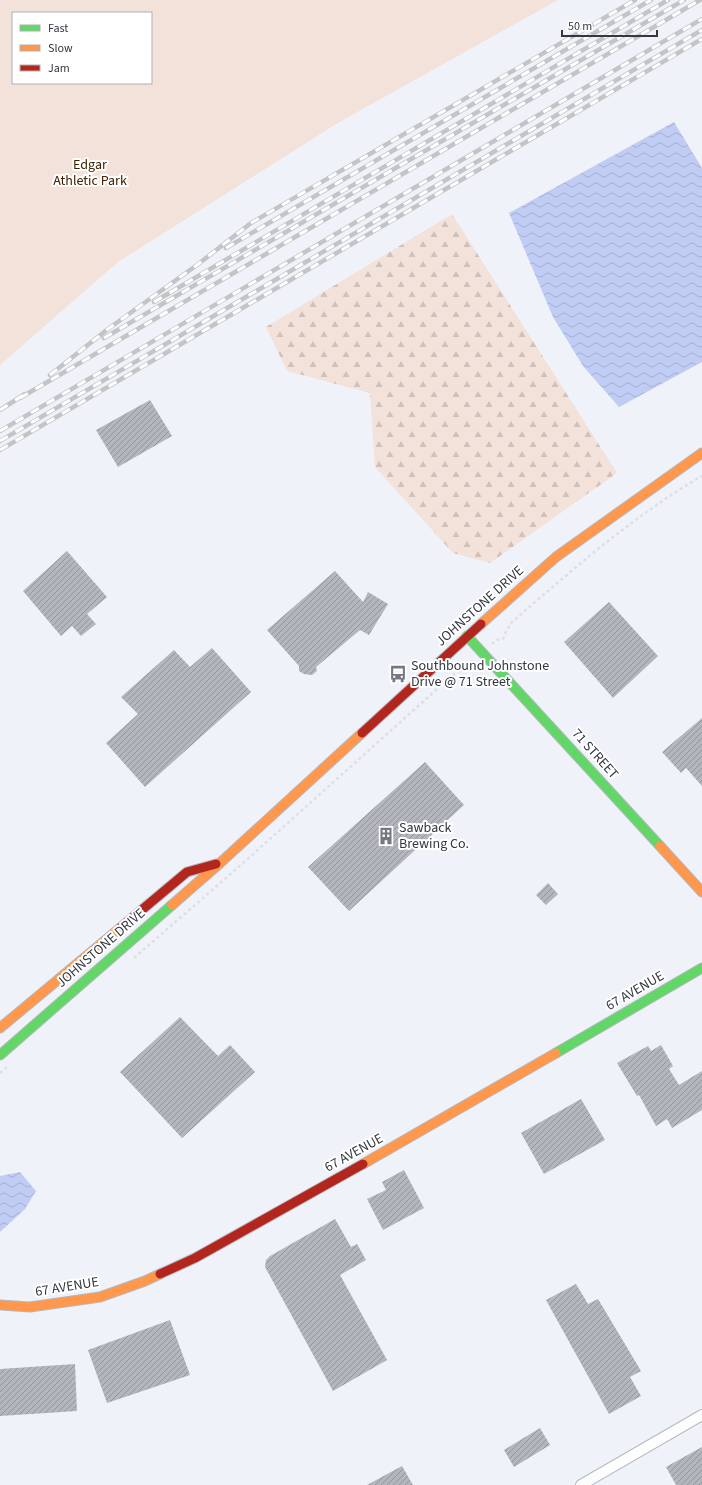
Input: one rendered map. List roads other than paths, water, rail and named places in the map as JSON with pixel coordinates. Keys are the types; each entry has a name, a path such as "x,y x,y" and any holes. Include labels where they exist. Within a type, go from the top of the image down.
{"main road":[{"name":"JOHNSTONE DRIVE","path":"0,1055 220,863 467,636 556,557 702,453"},
{"name":"71 STREET","path":"467,636 702,892"},
{"name":"JOHNSTONE DRIVE","path":"0,1028 187,872 220,863"},
{"name":"67 AVENUE","path":"0,1305 30,1307 100,1297 169,1270 195,1258 440,1121 702,968"}],"street":[{"path":"581,1485 702,1415"}],"water":[{"path":"674,122 702,168 702,362 619,407 583,366 553,317 509,213"},
{"path":"20,1172 36,1191 25,1209 0,1232 0,1176"}],"railway":[{"path":"50,375 108,329 197,265 251,223 635,0"},
{"path":"226,248 651,0"},
{"path":"154,302 668,0"},
{"path":"104,338 684,0"},
{"path":"20,398 700,0"},
{"path":"0,431 702,19"},
{"path":"0,441 702,30"},
{"path":"0,450 702,39"},
{"path":"0,410 25,394"}],"place":[{"name":"Southbound Johnstone Drive @ 71 Street","path":"398,674"},
{"name":"Sawback Brewing Co.","path":"386,836"}],"park label":[{"name":"Edgar Athletic Park","path":"90,174"}]}
